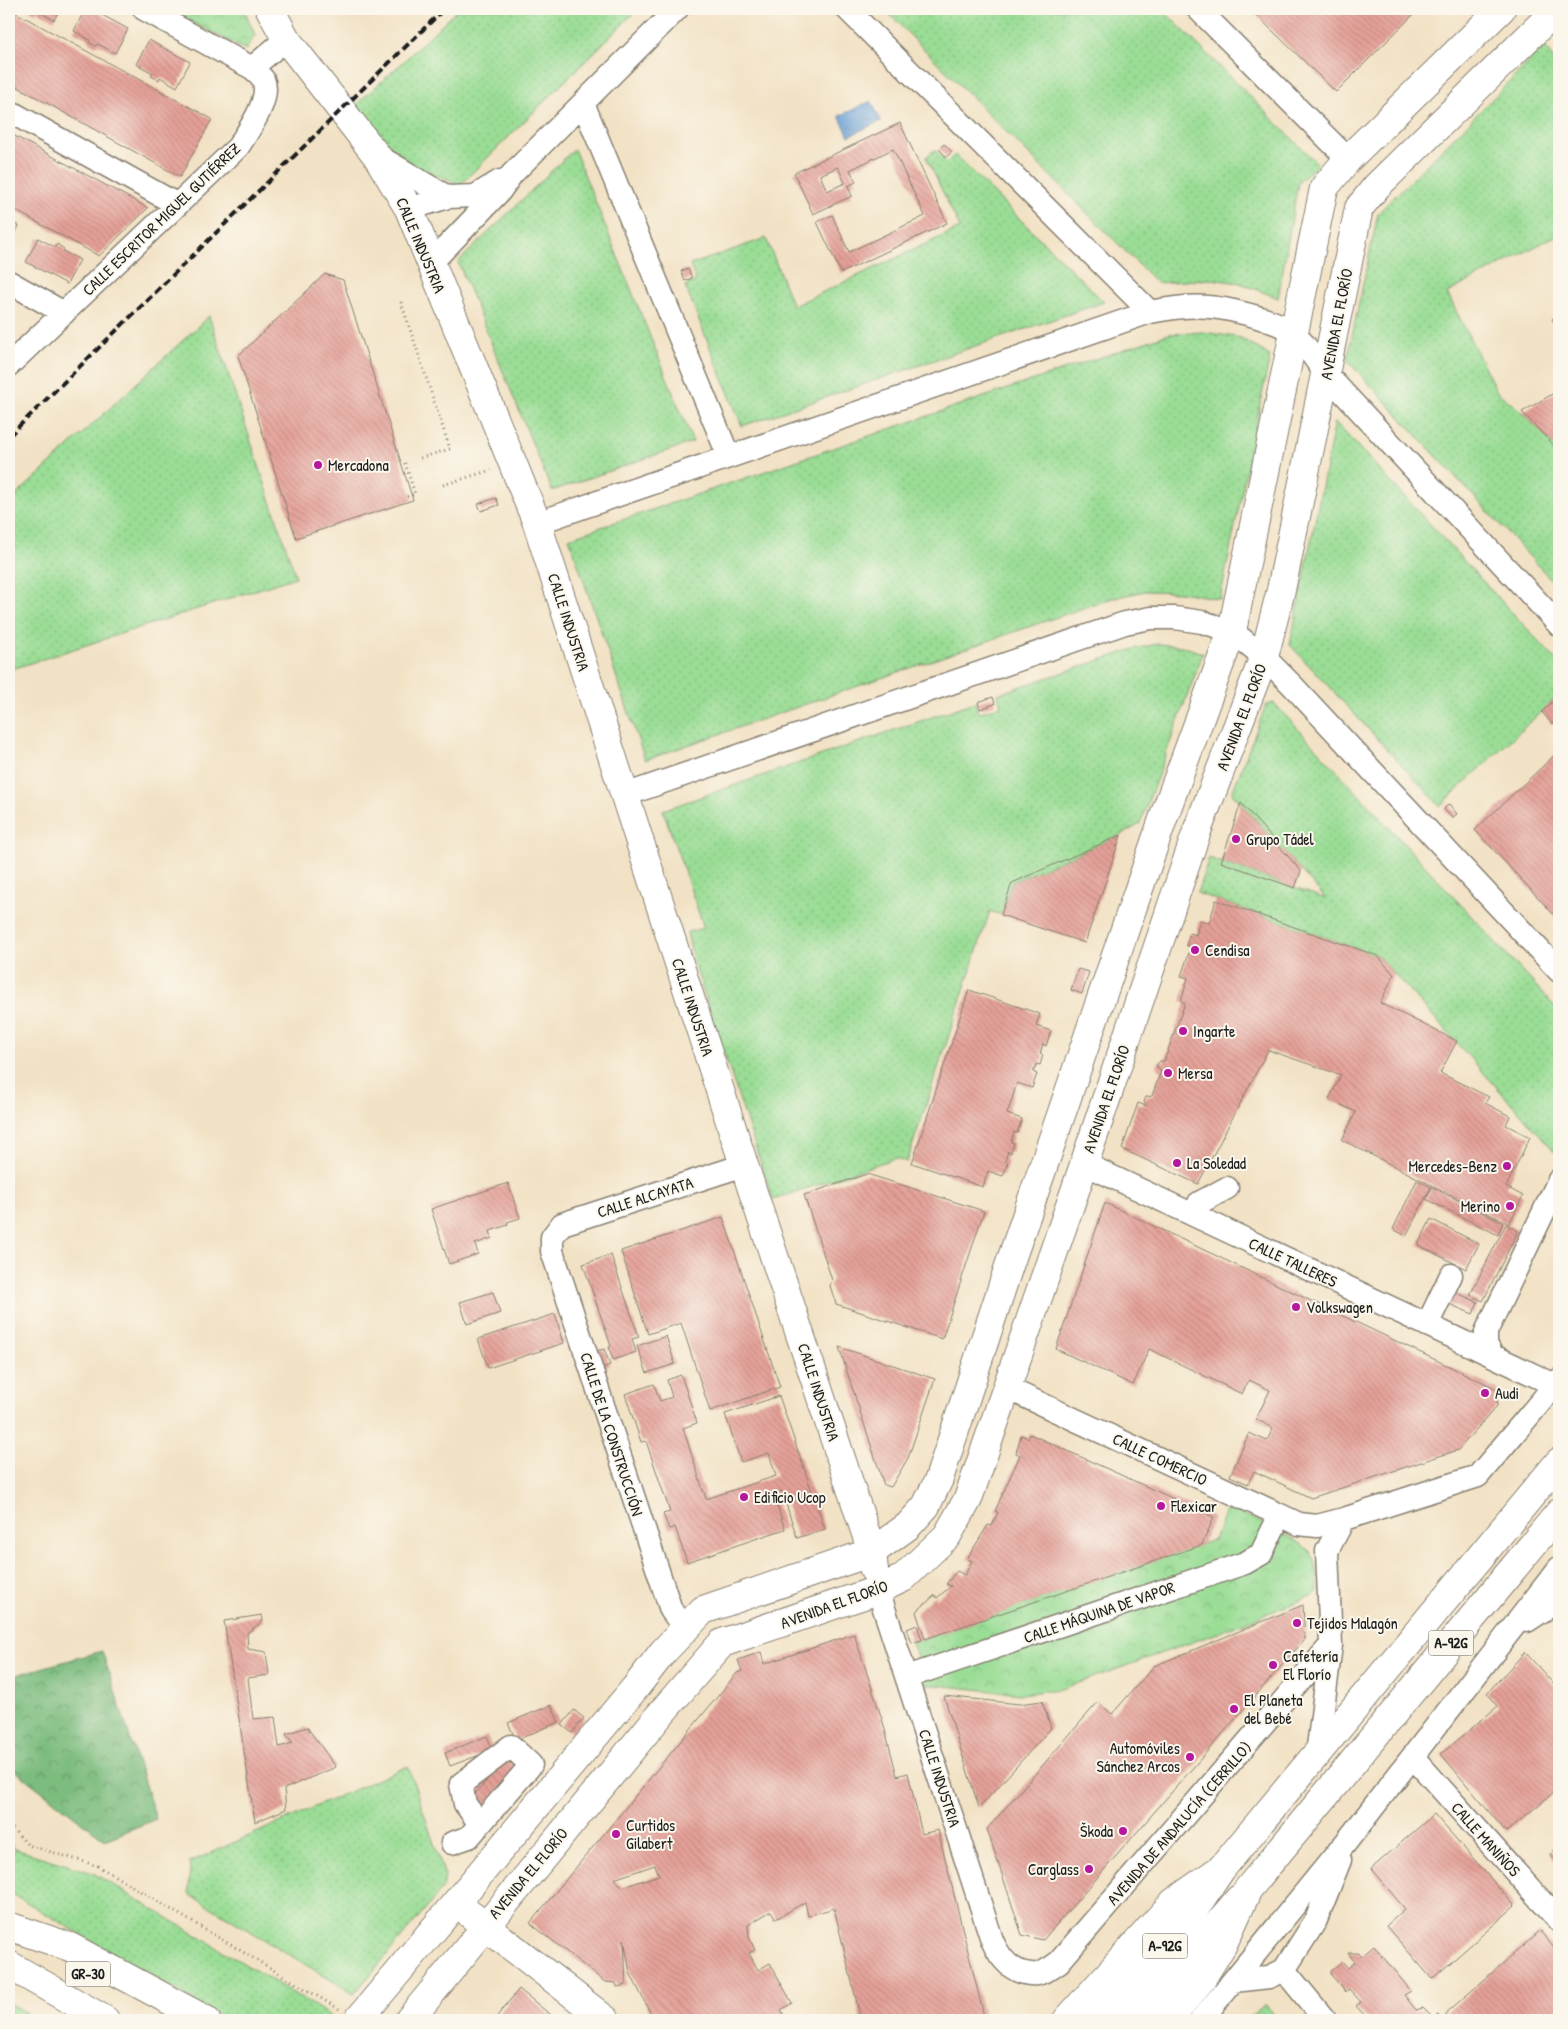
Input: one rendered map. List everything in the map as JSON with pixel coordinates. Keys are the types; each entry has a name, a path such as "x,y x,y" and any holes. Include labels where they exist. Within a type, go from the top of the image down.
{"main road":[{"name":"CALLE INDUSTRIA","path":"270,9 286,38 376,156 409,209 537,523 744,1165 872,1552 878,1590"},
{"path":"351,2016 455,1904 684,1628 703,1610 872,1552 908,1526 926,1506 939,1479 1048,1151 1163,819 1232,631 1324,188 1348,159 1501,9"},
{"name":"AVENIDA EL FLORÍO","path":"409,2020 484,1926 712,1652 722,1643 878,1590 903,1578 947,1536 968,1499 1197,831 1264,657 1281,590 1359,208 1376,187 1555,12"},
{"path":"1348,159 1376,187"},
{"path":"1048,1151 1084,1164"},
{"path":"974,1373 1007,1388"},
{"name":"A-92G","path":"1103,2020 1189,1917 1222,1868 1318,1755 1559,1462"},
{"name":"A-92G","path":"1137,2020 1248,1889 1559,1513"},
{"path":"684,1628 712,1652"},
{"path":"1067,2020 1174,1902 1222,1868"},
{"path":"1169,2020 1200,1981 1224,1944 1248,1889"},
{"path":"455,1904 606,2020"},
{"path":"10,1927 70,1947 206,2020"},
{"name":"GR-30","path":"10,1927 166,2020"},
{"name":"GR-30","path":"9,1965 104,2020"},
{"path":"9,1983 71,2020"}],"street":[{"path":"144,9 252,68 286,38"},
{"path":"430,264 500,191 512,174 677,9"},
{"path":"847,9 1150,312"},
{"path":"1198,9 1348,159"},
{"name":"CALLE ESCRITOR MIGUEL GUTIÉRREZ","path":"9,365 238,147 259,112 265,86 262,77 252,68"},
{"path":"583,103 728,458"},
{"path":"9,111 176,204"},
{"path":"376,156 395,165 425,185 448,197"},
{"path":"409,209 448,197 475,196 512,174"},
{"path":"9,282 64,313"},
{"path":"537,523 1150,312 1181,306 1206,305 1234,310 1282,326 1294,333 1326,374 1559,625"},
{"path":"624,795 1125,623 1151,618 1175,618 1202,622 1232,631 1264,657 1559,971"},
{"name":"CALLE TALLERES","path":"1084,1164 1427,1325 1557,1383"},
{"name":"CALLE ALCAYATA","path":"552,1237 562,1224 744,1165"},
{"path":"1492,1355 1486,1344 1486,1332 1558,1185"},
{"path":"1194,1215 1200,1203 1227,1188"},
{"name":"CALLE DE LA CONSTRUCCIÓN","path":"552,1237 552,1251 664,1591 671,1610 684,1628"},
{"path":"1427,1325 1451,1275"},
{"path":"1318,1755 1331,1645 1327,1552 1344,1519 1478,1476 1557,1383"},
{"name":"CALLE COMERCIO","path":"1007,1388 1299,1524 1317,1526 1344,1519"},
{"name":"CALLE MÁQUINA DE VAPOR","path":"907,1677 1245,1563 1261,1554 1274,1527"},
{"path":"1201,2020 1347,1841 1559,1568"},
{"name":"CALLE INDUSTRIA","path":"878,1590 992,1940"},
{"path":"1511,1632 1559,1600"},
{"name":"AVENIDA DE ANDALUCÍA (CERRILLO)","path":"992,1940 1000,1957 1016,1971 1038,1974 1059,1962 1331,1645"},
{"name":"CALLE MANIÑOS","path":"1413,1757 1559,1921"},
{"path":"452,1843 469,1837 480,1824"},
{"path":"1233,1981 1277,1974 1316,1920 1347,1841"},
{"path":"1277,1974 1305,2020"},
{"path":"1277,1974 1325,2020"}],"path":[{"path":"401,302 450,449 417,459"},
{"path":"405,463 415,494 406,497"},
{"path":"443,486 491,470"},
{"path":"9,1825 28,1844 98,1866 351,2016"}],"green space":[{"path":"167,9 244,9 255,35 246,50"},
{"path":"458,9 638,9 461,184 415,168 386,144 353,107"},
{"path":"884,9 1162,9 1318,164 1298,183 1278,298 1240,283 1211,279 1157,283"},
{"path":"1545,46 1559,69 1559,234 1447,293 1497,392 1522,412 1559,451 1559,588 1347,360 1378,213"},
{"path":"574,149 693,442 552,491 458,262"},
{"path":"935,150 947,162 955,155 1104,302 742,426 685,286 696,281 690,265 766,238 793,306 960,228 926,157"},
{"path":"209,316 296,577 9,670 9,502"},
{"path":"1204,332 1241,338 1270,356 1220,599 1181,592 1145,591 1109,599 645,760 569,538 1169,334"},
{"path":"1335,422 1559,663 1559,695 1440,806 1290,645"},
{"path":"1158,644 1182,646 1203,653 1140,824 1121,835 1012,882 1001,915 990,911 907,1162 895,1158 773,1200 693,960 687,932 704,928 663,810 975,702 978,713 1001,706 998,694 1137,648"},
{"path":"1274,703 1559,1011 1558,1155 1378,956 1197,893 1209,858 1326,899 1232,793 1266,705"},
{"path":"1228,1508 1273,1528 1305,1547 1315,1561 1318,1591 1314,1595 1218,1633 1061,1689 1021,1694 927,1684 912,1643 1214,1540"},
{"path":"102,1651 156,1819 105,1840 9,1766 9,1677"},
{"path":"408,1766 445,1876 443,1888 354,1994 189,1894 190,1862"},
{"path":"9,1840 15,1849 93,1873 333,2017 331,2020 226,2020 9,1892"},
{"path":"9,2003 39,2020 9,2020"},
{"path":"1265,2004 1279,2020 1247,2020"}],"water":[{"path":"871,101 881,121 849,136 839,116"}],"building":[{"path":"9,9 212,119 180,177 9,82"},
{"path":"28,9 60,9 54,20 37,11 35,13"},
{"path":"85,9 91,9 128,29 115,53 98,44 96,46 89,42 90,40 74,31"},
{"path":"1250,9 1419,9 1336,92"},
{"path":"149,40 190,62 177,87 160,77 159,80 151,76 153,73 136,64"},
{"path":"900,123 947,223 841,273 817,222 832,215 849,252 925,216 893,149 850,170 856,182 848,186 852,196 813,214 794,173","holes":["838,167 845,183 827,191 820,175"]},
{"path":"9,133 148,208 99,256 97,255 9,207"},
{"path":"944,144 952,152 946,157 939,149"},
{"path":"9,221 19,226 9,245"},
{"path":"38,238 55,247 57,244 64,249 63,251 80,260 67,284 26,262"},
{"path":"688,269 692,278 685,281 681,271"},
{"path":"325,274 343,280 413,500 296,538 238,356"},
{"path":"1559,314 1559,331 1552,319"},
{"path":"1559,390 1559,451 1522,412"},
{"path":"496,498 499,505 481,511 478,504"},
{"path":"1559,695 1559,721 1558,719 1552,724 1542,712"},
{"path":"993,697 995,704 980,709 978,702"},
{"path":"1559,751 1559,920 1475,830"},
{"path":"1241,803 1301,871 1295,888 1221,862"},
{"path":"1449,804 1457,814 1452,818 1444,809"},
{"path":"1121,835 1085,943 1001,915 1012,883"},
{"path":"1216,900 1378,956 1394,975 1380,1003 1457,1041 1440,1073 1489,1097 1485,1103 1510,1116 1506,1125 1530,1137 1506,1187 1523,1196 1509,1224 1342,1140 1356,1112 1329,1099 1341,1075 1268,1050 1198,1184 1122,1149 1138,1103 1146,1106 1144,1102 1146,1097 1152,1096 1161,1071 1157,1068 1157,1064 1160,1061 1164,1061 1185,1003 1181,1001 1188,978 1181,976 1191,947 1186,945 1190,933 1196,935 1200,920 1209,923"},
{"path":"1078,969 1089,972 1082,994 1071,990"},
{"path":"969,990 1040,1014 1036,1026 1051,1031 1046,1046 1043,1044 1040,1054 1043,1055 1040,1065 1037,1064 1033,1072 1037,1074 1032,1088 1017,1083 1007,1114 1022,1119 1017,1133 1014,1132 1011,1142 1014,1143 1011,1153 1008,1151 1005,1161 1008,1162 1003,1176 988,1171 983,1187 912,1163"},
{"path":"867,1174 984,1211 942,1339 836,1304 830,1286 832,1280 804,1195"},
{"path":"1417,1180 1431,1187 1406,1236 1393,1229"},
{"path":"508,1183 520,1218 507,1222 508,1225 490,1231 492,1238 475,1244 478,1254 449,1264 431,1209"},
{"path":"1432,1187 1503,1223 1498,1235 1426,1199"},
{"path":"1105,1203 1497,1389 1497,1406 1458,1450 1311,1498 1254,1471 1248,1484 1230,1476 1249,1433 1267,1441 1273,1428 1256,1419 1270,1390 1249,1380 1242,1394 1149,1349 1133,1385 1056,1349"},
{"path":"723,1217 780,1387 710,1411 681,1323 648,1334 621,1251"},
{"path":"1431,1219 1479,1244 1466,1269 1418,1245"},
{"path":"1506,1224 1518,1231 1483,1301 1470,1295"},
{"path":"611,1255 639,1337 632,1339 636,1352 613,1360 609,1347 611,1346 583,1264"},
{"path":"493,1292 500,1313 467,1324 460,1302"},
{"path":"1454,1292 1478,1302 1473,1314 1449,1304"},
{"path":"555,1314 564,1343 488,1368 478,1339"},
{"path":"666,1336 675,1364 647,1373 637,1346"},
{"path":"839,1347 935,1379 908,1458 891,1487 884,1485"},
{"path":"604,1349 610,1365 602,1368 596,1351"},
{"path":"681,1375 697,1423 683,1428 706,1499 776,1476 769,1453 741,1462 725,1414 779,1396 825,1529 797,1538 782,1491 773,1494 785,1529 687,1562 675,1527 669,1529 663,1514 670,1512 646,1441 641,1442 625,1394 654,1384 660,1401 672,1397 667,1380"},
{"path":"1030,1434 1214,1517 1202,1545 925,1639 916,1612 935,1595 937,1598 951,1586 946,1584 957,1571 965,1575 972,1561 967,1559 988,1525 992,1526 998,1512 995,1511 1020,1455 1016,1453 1021,1435 1028,1438"},
{"path":"1303,1605 1305,1639 1043,1940 1022,1935 987,1829 1098,1702 1112,1714 1154,1666"},
{"path":"262,1615 263,1621 247,1633 248,1649 266,1652 269,1675 248,1678 253,1719 275,1717 279,1747 293,1743 286,1734 307,1727 336,1767 284,1789 286,1809 255,1822 224,1621"},
{"path":"917,1625 922,1640 912,1643 907,1629"},
{"path":"854,1634 883,1722 897,1776 908,1773 922,1834 938,1830 985,2020 861,2020 834,1908 808,1916 805,1902 776,1919 771,1911 748,1925 749,1937 755,1950 749,1953 758,1970 770,1963 792,2003 781,2010 787,2020 654,2020 630,1973 624,1939 626,1985 617,1987 616,1983 605,1982 530,1923 737,1673 742,1671 738,1660 761,1652 764,1664","holes":["655,1865 659,1875 623,1887 614,1879"]},
{"path":"1525,1652 1559,1690 1559,1773 1556,1776 1559,1780 1559,1788 1506,1832 1441,1754 1498,1706 1487,1693"},
{"path":"944,1696 1019,1704 1042,1701 1051,1728 979,1808"},
{"path":"551,1705 559,1722 516,1740 508,1723"},
{"path":"574,1710 584,1718 572,1733 562,1725"},
{"path":"487,1736 493,1750 450,1766 445,1753"},
{"path":"505,1759 517,1768 483,1809 471,1799"},
{"path":"1434,1814 1515,1906 1432,1979 1386,1926 1405,1909 1371,1869"},
{"path":"1559,1846 1559,1865 1550,1854"},
{"path":"1540,1931 1559,1954 1559,2020 1451,2020 1445,2014"},
{"path":"1374,1946 1411,1991 1404,1995 1416,2010 1423,2008 1433,2018 1438,2015 1442,2020 1378,2020 1376,2018 1369,2020 1356,2006 1361,2002 1349,1989 1346,1992 1331,1975 1331,1971 1342,1961 1348,1968 1355,1962 1348,1953 1357,1953 1362,1956"},
{"path":"519,1989 546,2011 558,2020 494,2020"}],"railway":[{"path":"9,436 444,9"}],"place":[{"name":"Mercadona","path":"318,465"},
{"name":"Grupo Tádel","path":"1236,839"},
{"name":"Cendisa","path":"1195,950"},
{"name":"Ingarte","path":"1183,1031"},
{"name":"Mersa","path":"1168,1073"},
{"name":"La Soledad","path":"1177,1163"},
{"name":"Mercedes-Benz","path":"1507,1166"},
{"name":"Merino","path":"1510,1206"},
{"name":"Volkswagen","path":"1296,1307"},
{"name":"Audi","path":"1485,1393"},
{"name":"Edificio Ucop","path":"744,1497"},
{"name":"Flexicar","path":"1161,1506"},
{"name":"Tejidos Malagón","path":"1297,1623"},
{"name":"Cafetería El Florío","path":"1273,1665"},
{"name":"El Planeta del Bebé","path":"1234,1709"},
{"name":"Automóviles Sánchez Arcos","path":"1190,1757"},
{"name":"Škoda","path":"1123,1831"},
{"name":"Curtidos Gilabert","path":"616,1834"},
{"name":"Carglass","path":"1089,1869"}]}
